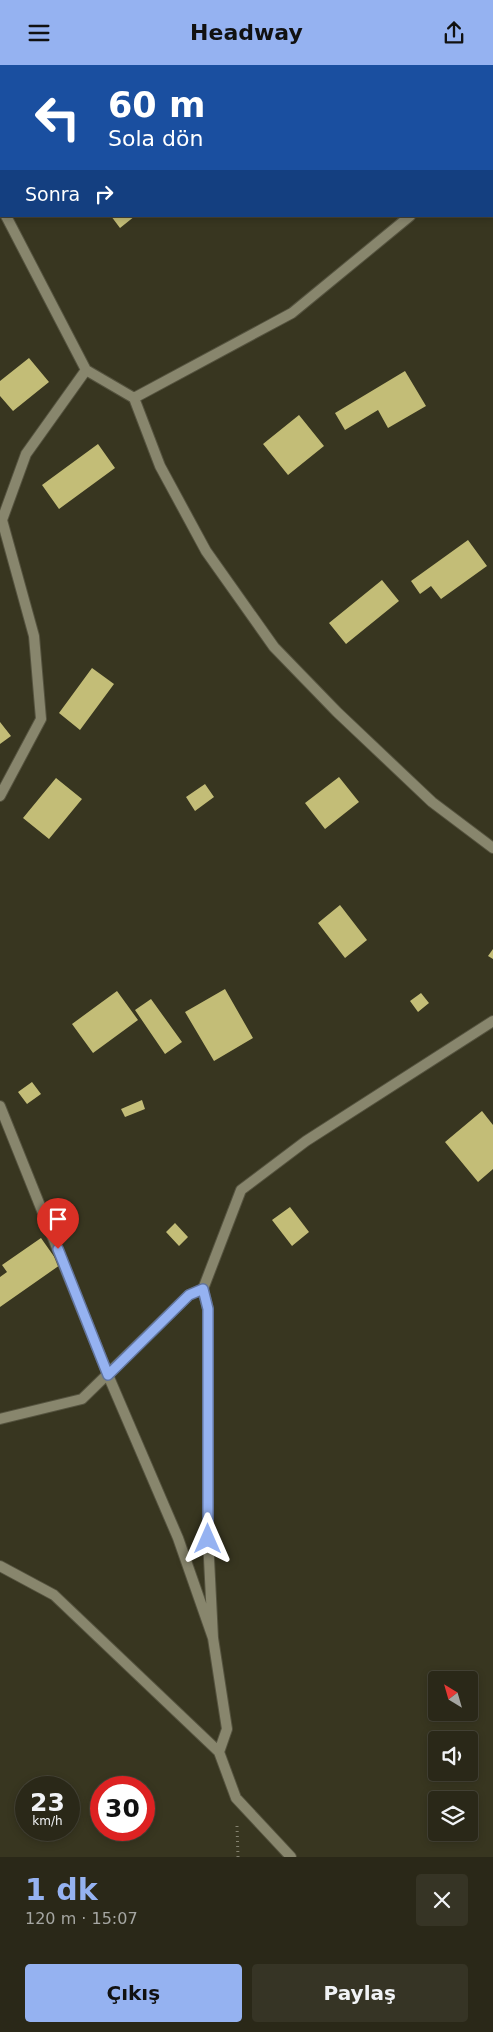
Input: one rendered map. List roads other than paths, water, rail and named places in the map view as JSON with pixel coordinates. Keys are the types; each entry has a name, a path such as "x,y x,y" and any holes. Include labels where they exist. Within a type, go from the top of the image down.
{"street":[{"path":"7,217 86,370 134,398 160,466 206,551 274,647 337,712 432,802 493,848"},
{"path":"134,398 292,313 409,217"},
{"path":"0,796 41,719 34,636 2,520 26,454 86,370"},
{"path":"219,1752 227,1729 213,1638 208,1539 208,1309 203,1289 241,1190 306,1141 493,1021"},
{"path":"0,1106 108,1375 178,1539 213,1638"},
{"path":"0,1419 82,1399 189,1295 203,1289"},
{"path":"0,1566 54,1595 219,1752 236,1798 291,1857"}]}
